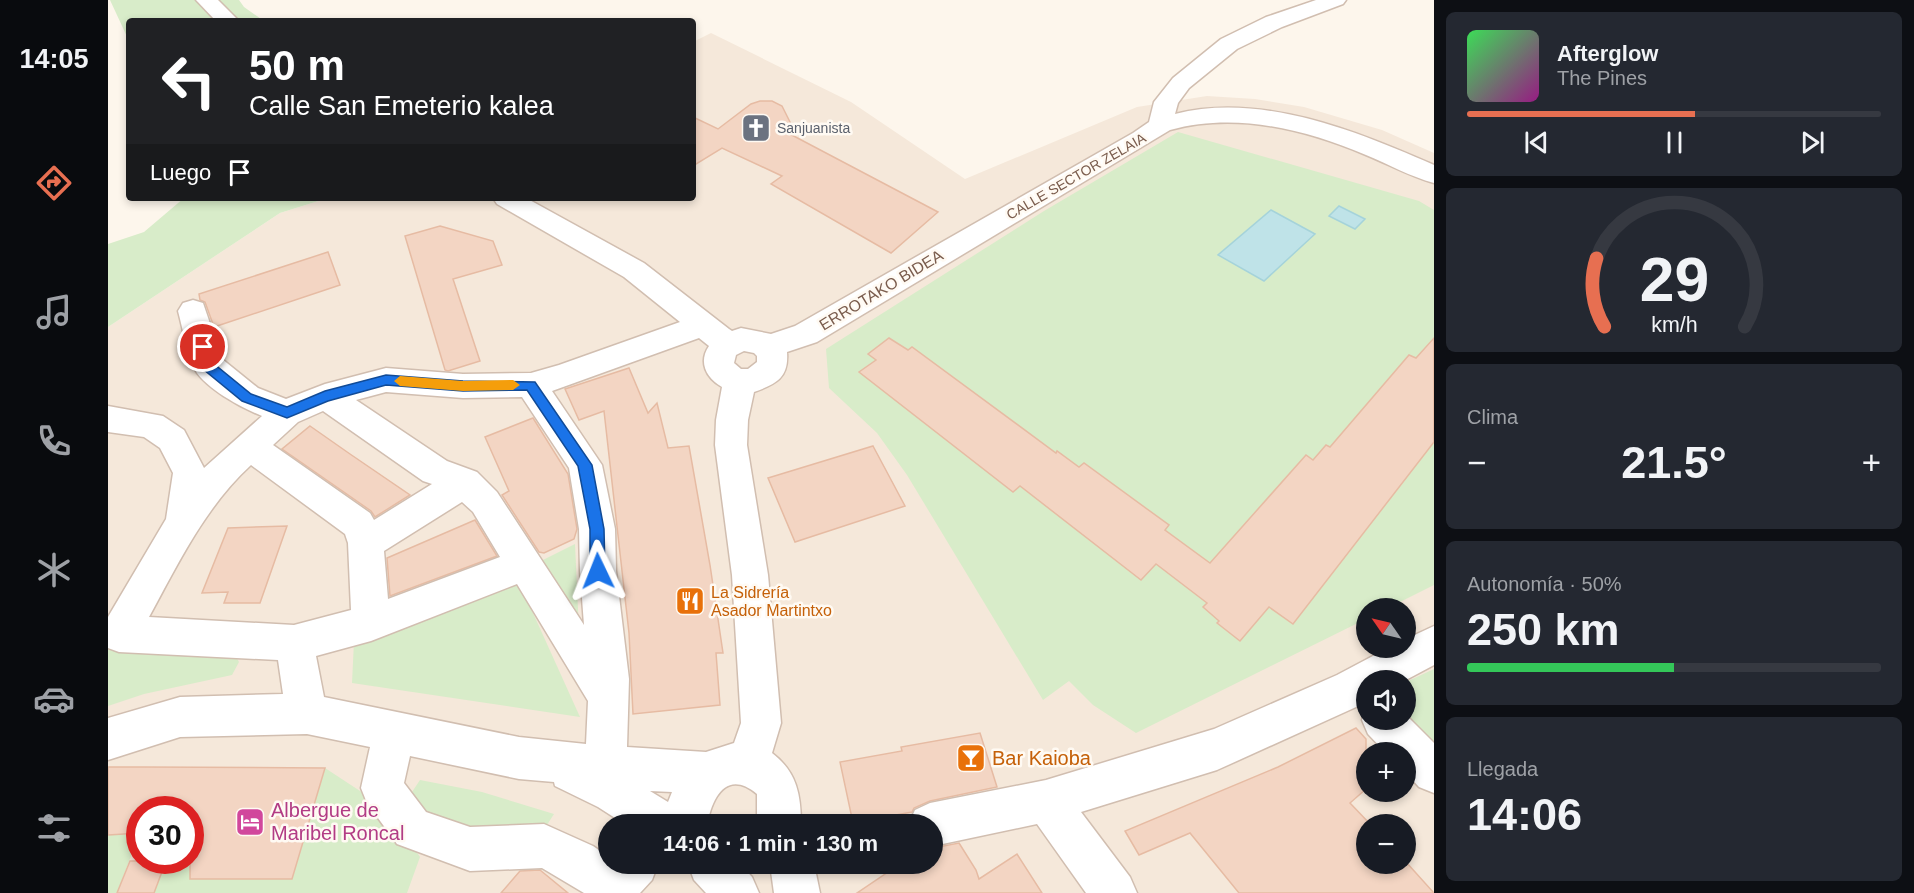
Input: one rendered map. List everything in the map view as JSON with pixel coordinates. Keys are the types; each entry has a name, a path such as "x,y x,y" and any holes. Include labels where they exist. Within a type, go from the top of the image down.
{"street":[{"path":"206,0 225,18"},
{"path":"1160,126 1166,102 1180,83 1229,44 1274,22 1336,0"},
{"name":"CALLE SECTOR ZELAIA","path":"991,225 1160,126 1204,116 1248,116 1296,124 1346,139 1434,175"},
{"path":"511,201 634,270 718,337 729,342"},
{"name":"ERROTAKO BIDEA","path":"768,347 806,334 991,225"},
{"path":"192,311 208,365 247,397 287,413"},
{"path":"525,564 370,623 294,643 119,634 182,523 221,472 287,413 325,396 386,380 463,386 531,385 564,376 704,325"},
{"path":"755,339 768,347 774,358 773,366 768,373 751,381 738,381 721,373 717,366 717,356 729,342 755,339"},
{"path":"738,381 738,398 732,420 731,445 750,575 761,723 748,763"},
{"path":"531,385 585,465 597,529 608,696 606,767"},
{"path":"325,396 435,471 465,482 485,502 608,696"},
{"path":"108,420 152,425 172,439 190,473 182,523"},
{"path":"249,446 358,524 366,543 370,623"},
{"path":"366,543 465,482"},
{"path":"294,643 307,714"},
{"path":"1397,670 1434,644"},
{"path":"943,822 1046,801 1216,749 1356,698"},
{"path":"108,740 180,717 307,714 546,762 708,773"},
{"path":"1392,730 1434,772"},
{"path":"394,732 382,788 412,829 470,849 544,846 620,881"},
{"path":"546,762 588,779 647,814"},
{"path":"686,814 686,808 697,786 708,773 728,763 748,763 764,772 777,788 783,814"},
{"path":"1046,801 1114,893"},
{"path":"719,874 736,893"}],"shaded area":[{"path":"711,33 851,102 965,179 1137,107 1207,96 1255,99 1304,107 1382,130 1434,153 1434,893 108,893 108,327 280,213 318,201 696,201 696,40"}],"green space":[{"path":"110,0 239,0 244,7 260,18 126,18 126,35"},
{"path":"1178,132 1419,201 1434,210 1434,585 1408,598 1356,598 1356,624 1136,733 1093,705 1069,681 1043,700 907,475 877,433 829,388 826,349 1044,211"},
{"path":"180,201 318,201 280,213 108,327 108,244 144,232"},
{"path":"575,544 579,631 537,563"},
{"path":"519,582 580,717 352,683 354,641"},
{"path":"108,643 234,653 239,662 232,675 144,694 108,706"},
{"path":"1434,669 1434,750 1415,730 1416,677"},
{"path":"325,768 386,808 420,857 407,893 154,893 161,874 200,874 199,879 292,879"},
{"path":"420,780 482,792 554,814 536,842 435,830 406,801"},
{"path":"108,835 126,835 126,869 117,893 108,893"}],"water":[{"path":"1339,206 1365,219 1355,229 1329,216"},
{"path":"1271,210 1315,234 1264,281 1218,255"}],"building":[{"path":"772,101 782,106 793,128 788,133 938,212 891,253 771,184 782,176 722,148 696,164 696,118 718,129 751,104"},
{"path":"440,226 493,241 502,265 453,279 480,361 448,371 445,370 405,236"},
{"path":"328,252 340,285 214,327 205,302 200,300 199,294"},
{"path":"889,338 908,350 912,347 1056,453 1057,451 1079,467 1084,463 1169,525 1165,530 1210,563 1306,455 1313,460 1326,445 1330,447 1409,355 1416,358 1434,338 1434,442 1293,624 1269,607 1240,641 1217,623 1219,621 1203,607 1207,603 1156,564 1141,580 1020,486 1013,492 859,372 876,360 868,354"},
{"path":"629,368 648,413 657,403 668,448 689,446 723,653 716,653 720,705 633,714 629,633 604,411 579,420 565,389"},
{"path":"533,418 568,474 577,529 574,539 544,553 539,552 502,495 509,491 485,437"},
{"path":"310,426 410,495 375,517 371,511 282,449"},
{"path":"873,446 905,506 795,542 768,478"},
{"path":"475,520 497,556 390,596 387,558"},
{"path":"287,526 260,603 224,603 228,592 202,593 228,528"},
{"path":"1356,728 1366,742 1356,742 1356,798 1350,803 1360,814 1356,814 1356,874 1416,873 1434,893 1239,893 1190,833 1139,855 1125,831 1278,767"},
{"path":"980,733 997,787 930,801 914,808 912,812 901,814 851,814 840,762 902,751 901,747"},
{"name":"Albergue de Maribel Roncal","path":"108,767 325,768 292,879 190,879 190,874 204,874 204,796 126,796 126,834 108,835"},
{"path":"959,843 979,879 1017,854 1042,893 857,893 885,874 943,874 943,846"},
{"path":"540,870 568,893 501,893 520,871"},
{"path":"126,871 126,874 161,874 154,893 117,893"}],"slow traffic":[{"path":"400,381 463,386 513,385"}],"place":[{"name":"Sanjuanista","path":"756,128"},
{"name":"La Sidrería Asador Martintxo","path":"690,601"},
{"name":"Bar Kaioba","path":"971,758"},
{"name":"Albergue de Maribel Roncal","path":"250,822"}],"route":[{"path":"203,347 208,365 247,397 287,413 325,396 386,380 463,386 531,385 585,465 597,529 598,571"}]}
